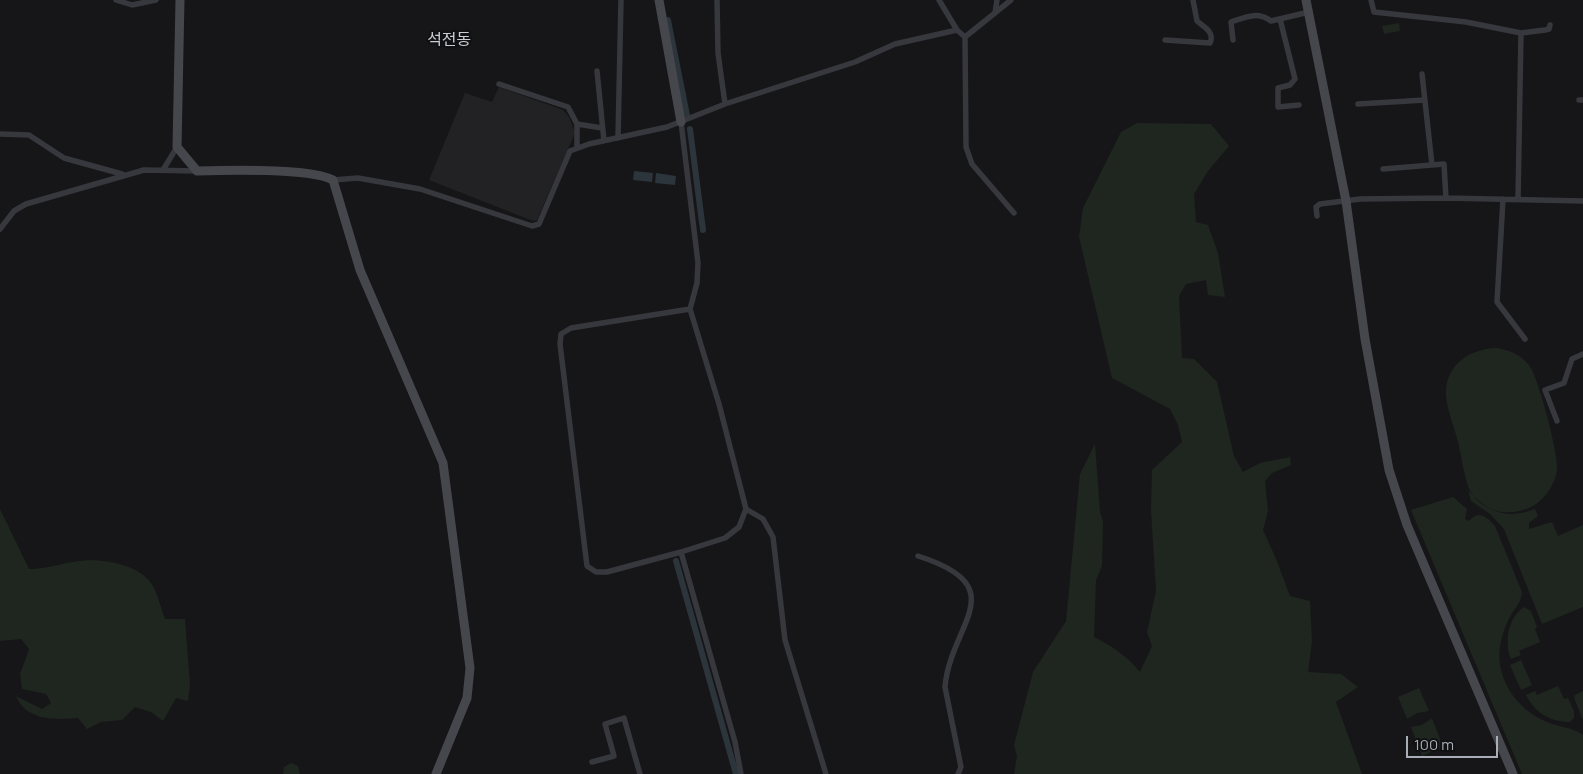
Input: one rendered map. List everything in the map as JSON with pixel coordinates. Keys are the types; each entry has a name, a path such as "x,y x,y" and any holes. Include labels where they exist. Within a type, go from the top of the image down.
{"street":[{"path":"116,0 132,5 156,0"},
{"path":"163,170 177,147 180,0"},
{"path":"618,138 621,0"},
{"path":"659,0 681,122 698,263 697,283 690,309 724,422 746,509 739,527 726,538 607,572 596,572 586,566 560,344 561,334 571,328 690,309"},
{"path":"716,0 718,53 725,104"},
{"path":"939,0 957,30 965,36"},
{"path":"995,13 997,0"},
{"path":"965,36 1011,0"},
{"path":"1165,40 1210,43 1211,34 1207,28 1196,21 1193,0"},
{"path":"1306,0 1346,201 1365,339 1390,470 1407,525 1513,774"},
{"path":"1371,0 1374,12 1466,22 1522,33 1549,29 1550,25"},
{"path":"1233,40 1230,22 1253,15 1262,15 1272,21 1309,12"},
{"path":"1280,19 1295,80 1290,85 1278,88 1276,92 1278,107 1299,105"},
{"path":"0,229 14,211 26,204 144,170 291,172 319,175 333,180 358,178 420,189 532,226 539,224 570,151 604,141 667,128 725,104 855,62 895,44 957,30"},
{"path":"1518,200 1522,33"},
{"path":"965,36 966,147 972,164 1014,213"},
{"path":"597,70 604,141"},
{"path":"1422,74 1432,165"},
{"path":"499,84 568,108 577,124 577,148"},
{"path":"1358,104 1425,100"},
{"path":"577,124 602,128"},
{"path":"0,134 29,135 64,158 124,175"},
{"path":"177,147 197,171"},
{"path":"1383,169 1444,164 1446,198"},
{"path":"333,180 360,270 438,450 445,474 470,668 470,682 467,698 436,774"},
{"path":"1317,216 1316,207 1320,204 1346,201 1446,198 1583,201"},
{"path":"1503,199 1497,302 1525,339"},
{"path":"1557,421 1545,390 1564,382 1572,358 1583,354"},
{"path":"746,509 763,519 773,537 785,640 826,774"},
{"path":"681,552 735,742 741,774"},
{"path":"918,556 951,569 964,580 971,591 971,610 946,674 945,687 961,767 958,774"},
{"path":"592,762 614,756 605,724 624,718 640,774"}],"shaded area":[{"path":"1399,23 1400,31 1384,34 1382,26"},
{"path":"499,87 563,110 569,117 575,133 537,220 533,221 429,180 465,93 492,102"},
{"path":"1137,123 1211,124 1229,146 1208,171 1194,194 1196,222 1208,225 1218,253 1225,297 1208,295 1206,280 1186,284 1179,296 1182,358 1194,359 1217,382 1234,456 1243,472 1260,463 1290,457 1291,465 1272,473 1265,481 1268,511 1263,530 1290,596 1310,601 1312,641 1308,672 1341,674 1358,687 1336,702 1362,774 1014,774 1017,756 1014,745 1033,672 1066,621 1080,474 1095,444 1100,512 1103,521 1102,566 1096,580 1094,637 1119,652 1140,672 1152,646 1147,632 1156,591 1151,510 1152,470 1182,442 1178,425 1170,409 1112,378 1079,237 1083,208 1121,132"},
{"path":"634,171 653,173 652,182 633,180"},
{"path":"656,173 676,176 675,185 655,183"},
{"path":"1496,348 1518,355 1526,361 1533,372 1547,416 1557,462 1555,478 1544,497 1532,506 1511,512 1501,512 1481,504 1468,486 1446,396 1451,372 1462,359 1478,351"},
{"path":"1468,490 1483,504 1498,512 1515,514 1535,509 1538,516 1529,523 1529,529 1552,522 1558,536 1583,525 1583,607 1542,624 1504,529 1490,514 1471,501"},
{"path":"1453,497 1467,509 1465,519 1469,521 1476,515 1480,515 1495,526 1522,592 1522,596 1506,625 1499,654 1500,666 1509,689 1525,709 1536,716 1583,735 1583,774 1522,774 1411,510"},
{"path":"0,509 29,569 88,560 120,564 139,572 147,578 155,590 165,619 185,619 190,685 188,701 176,698 163,721 151,712 135,707 122,720 101,722 87,729 78,718 51,719 42,717 27,710 21,704 16,696 42,709 51,703 46,694 22,689 20,674 29,649 21,639 0,641"},
{"path":"1524,607 1531,611 1540,642 1519,651 1521,655 1511,659 1508,646 1509,631 1514,617"},
{"path":"1521,660 1532,685 1521,690 1510,665"},
{"path":"1558,686 1564,699 1568,698 1574,711 1574,718 1570,722 1563,722 1544,715 1533,706 1526,695 1535,691 1537,695"},
{"path":"1419,688 1429,711 1417,713 1407,719 1398,697"},
{"path":"1583,691 1583,720 1574,698 1575,695"},
{"path":"1432,718 1443,747 1422,756 1411,727 1422,725"},
{"path":"291,763 298,766 300,774 283,774 284,767"}],"waterway":[{"path":"668,20 687,115"},
{"path":"690,129 703,230"},
{"path":"676,561 736,774"}],"district":[{"name":"석전동","path":"449,41"}]}
